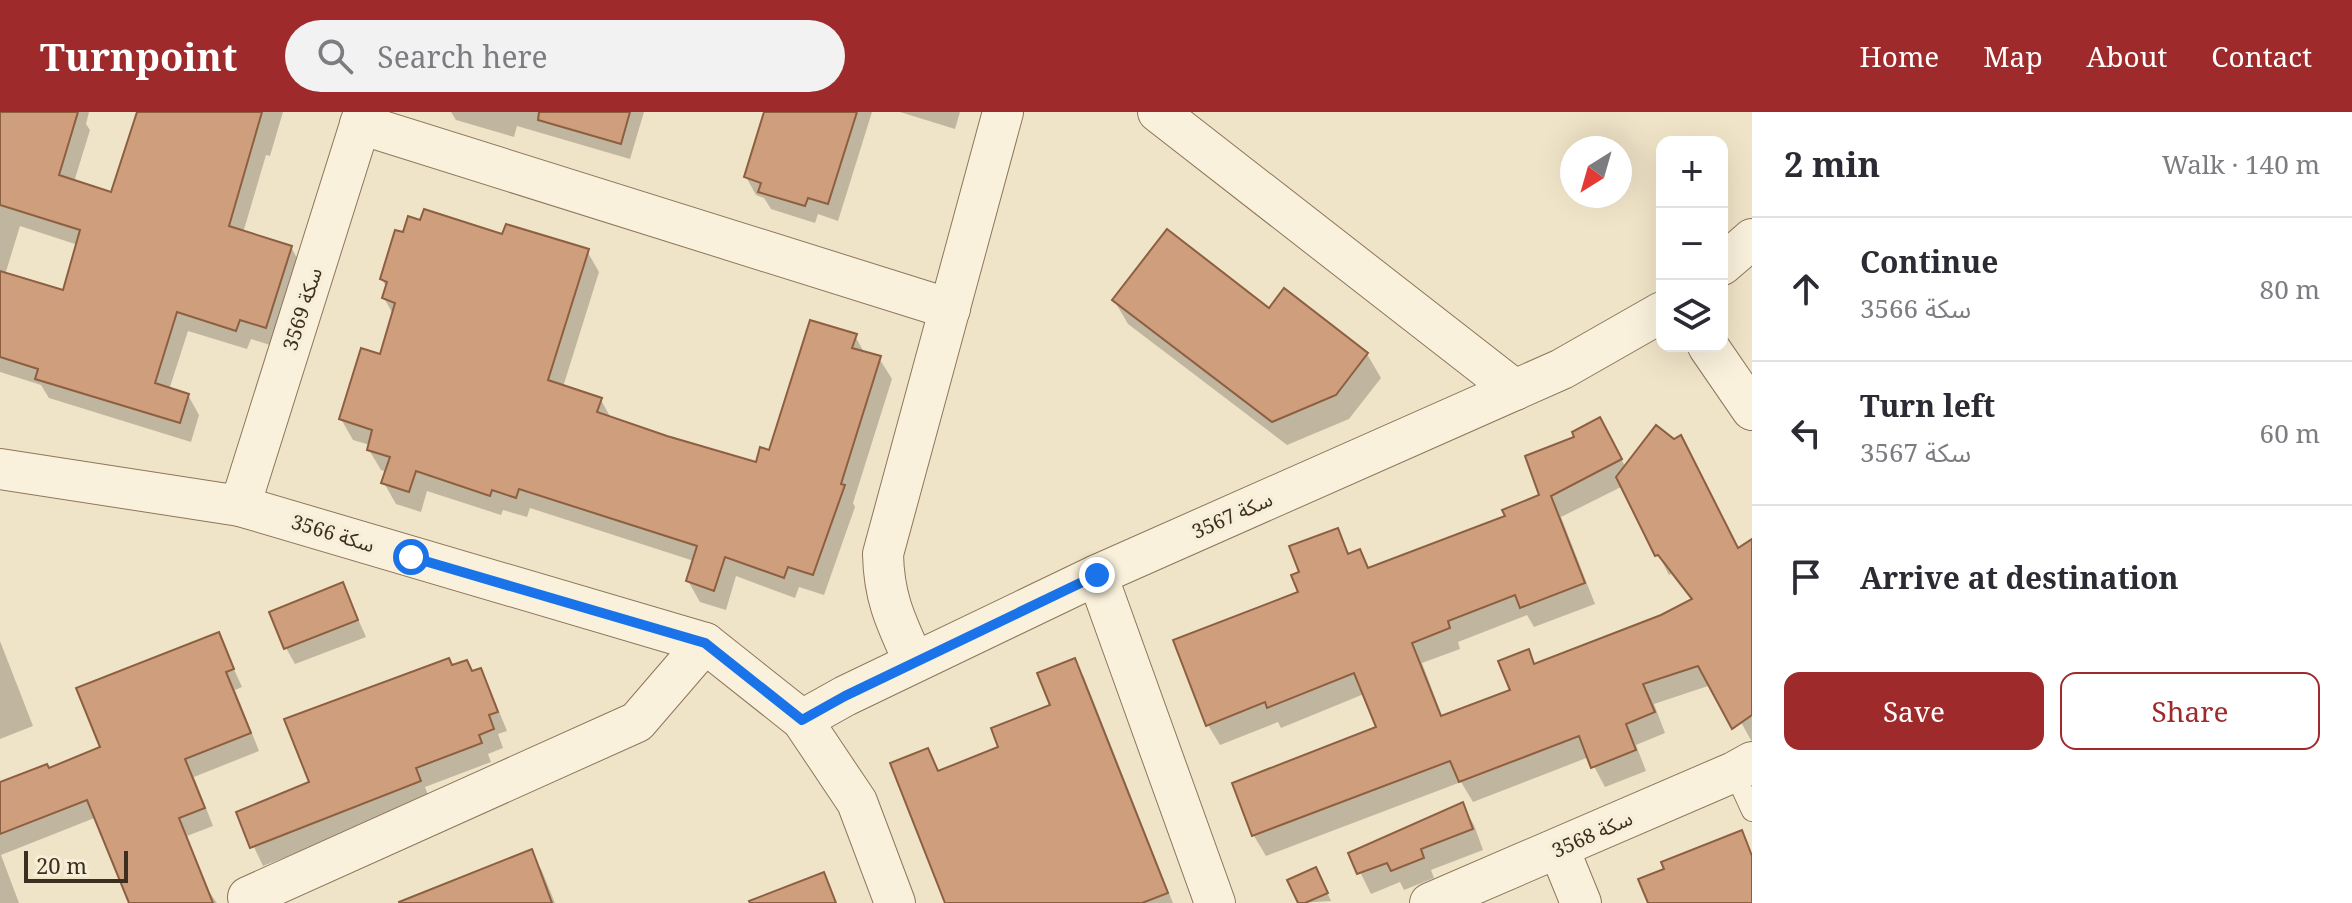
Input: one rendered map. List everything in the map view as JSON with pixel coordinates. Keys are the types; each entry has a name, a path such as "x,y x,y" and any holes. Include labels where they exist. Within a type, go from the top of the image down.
{"street":[{"path":"914,662 889,606 883,554 1003,112"},
{"path":"1158,112 1515,390"},
{"path":"362,118 950,309"},
{"name":"سكة 3569","path":"240,506 362,118"},
{"path":"1728,260 1752,239"},
{"name":"سكة 3567","path":"802,720 914,662 1097,575 1562,369 1656,315"},
{"path":"1712,352 1752,410"},
{"name":"سكة 3566","path":"0,469 240,506 705,643 802,720 857,802 895,903"},
{"path":"1097,575 1215,903"},
{"path":"248,897 637,722 705,643"},
{"name":"سكة 3568","path":"1430,903 1743,767"},
{"path":"1559,849 1581,903"}],"lane":[{"path":"1743,767 1752,811"}],"building":[{"path":"0,112 78,112 59,175 111,192 137,112 262,112 229,226 292,246 266,328 240,320 236,331 177,312 155,383 189,394 180,423 35,379 38,369 0,357 0,271 63,290 80,230 0,205"},
{"path":"539,112 630,112 621,144 538,120"},
{"path":"764,112 857,112 828,204 808,198 805,206 758,192 761,183 744,177"},
{"path":"424,209 502,234 506,224 589,249 548,380 602,398 597,412 667,436 756,462 760,447 769,450 810,320 857,334 852,348 881,356 841,484 845,485 813,575 788,567 784,578 725,557 714,591 686,581 697,546 519,489 516,498 492,490 490,496 416,471 409,492 381,483 390,457 367,450 372,430 339,419 361,348 380,354 395,303 382,298 387,282 380,279 395,230 403,232 408,216 420,220"},
{"path":"1167,229 1269,308 1284,288 1368,353 1336,395 1272,422 1112,300"},
{"path":"1600,417 1622,459 1551,496 1585,583 1520,608 1515,595 1448,621 1450,628 1412,643 1441,716 1510,690 1498,661 1529,649 1534,664 1661,615 1692,599 1658,555 1655,556 1616,477 1656,425 1674,439 1681,435 1738,548 1752,539 1752,715 1732,729 1698,666 1643,684 1655,712 1626,724 1636,750 1591,768 1579,736 1459,782 1450,761 1252,836 1232,783 1376,727 1354,673 1267,708 1265,702 1206,726 1173,640 1298,592 1291,575 1299,572 1289,546 1338,528 1348,554 1360,549 1368,568 1505,516 1502,510 1539,495 1525,456 1574,437 1572,432"},
{"path":"343,582 358,620 284,649 269,612"},
{"path":"219,632 234,669 226,672 251,733 185,759 205,808 179,818 213,903 129,903 87,800 0,834 0,782 47,764 49,768 100,747 76,688"},
{"path":"449,658 452,665 467,660 472,671 481,668 498,712 489,715 494,729 479,735 482,743 416,768 421,781 250,848 236,812 309,782 284,719"},
{"path":"1075,658 1168,893 1142,903 945,903 890,763 928,748 938,771 998,747 991,728 1050,705 1037,673"},
{"path":"1463,802 1473,829 1421,849 1424,858 1391,871 1387,863 1357,874 1348,853"},
{"path":"1742,830 1752,856 1752,903 1648,903 1638,879 1664,869 1661,862"},
{"path":"532,849 552,903 399,903 399,902"},
{"path":"1316,867 1328,893 1298,903 1287,880"},
{"path":"824,872 836,903 749,901"}],"route":[{"path":"411,557 705,643 802,720 845,696 1097,575"}]}
